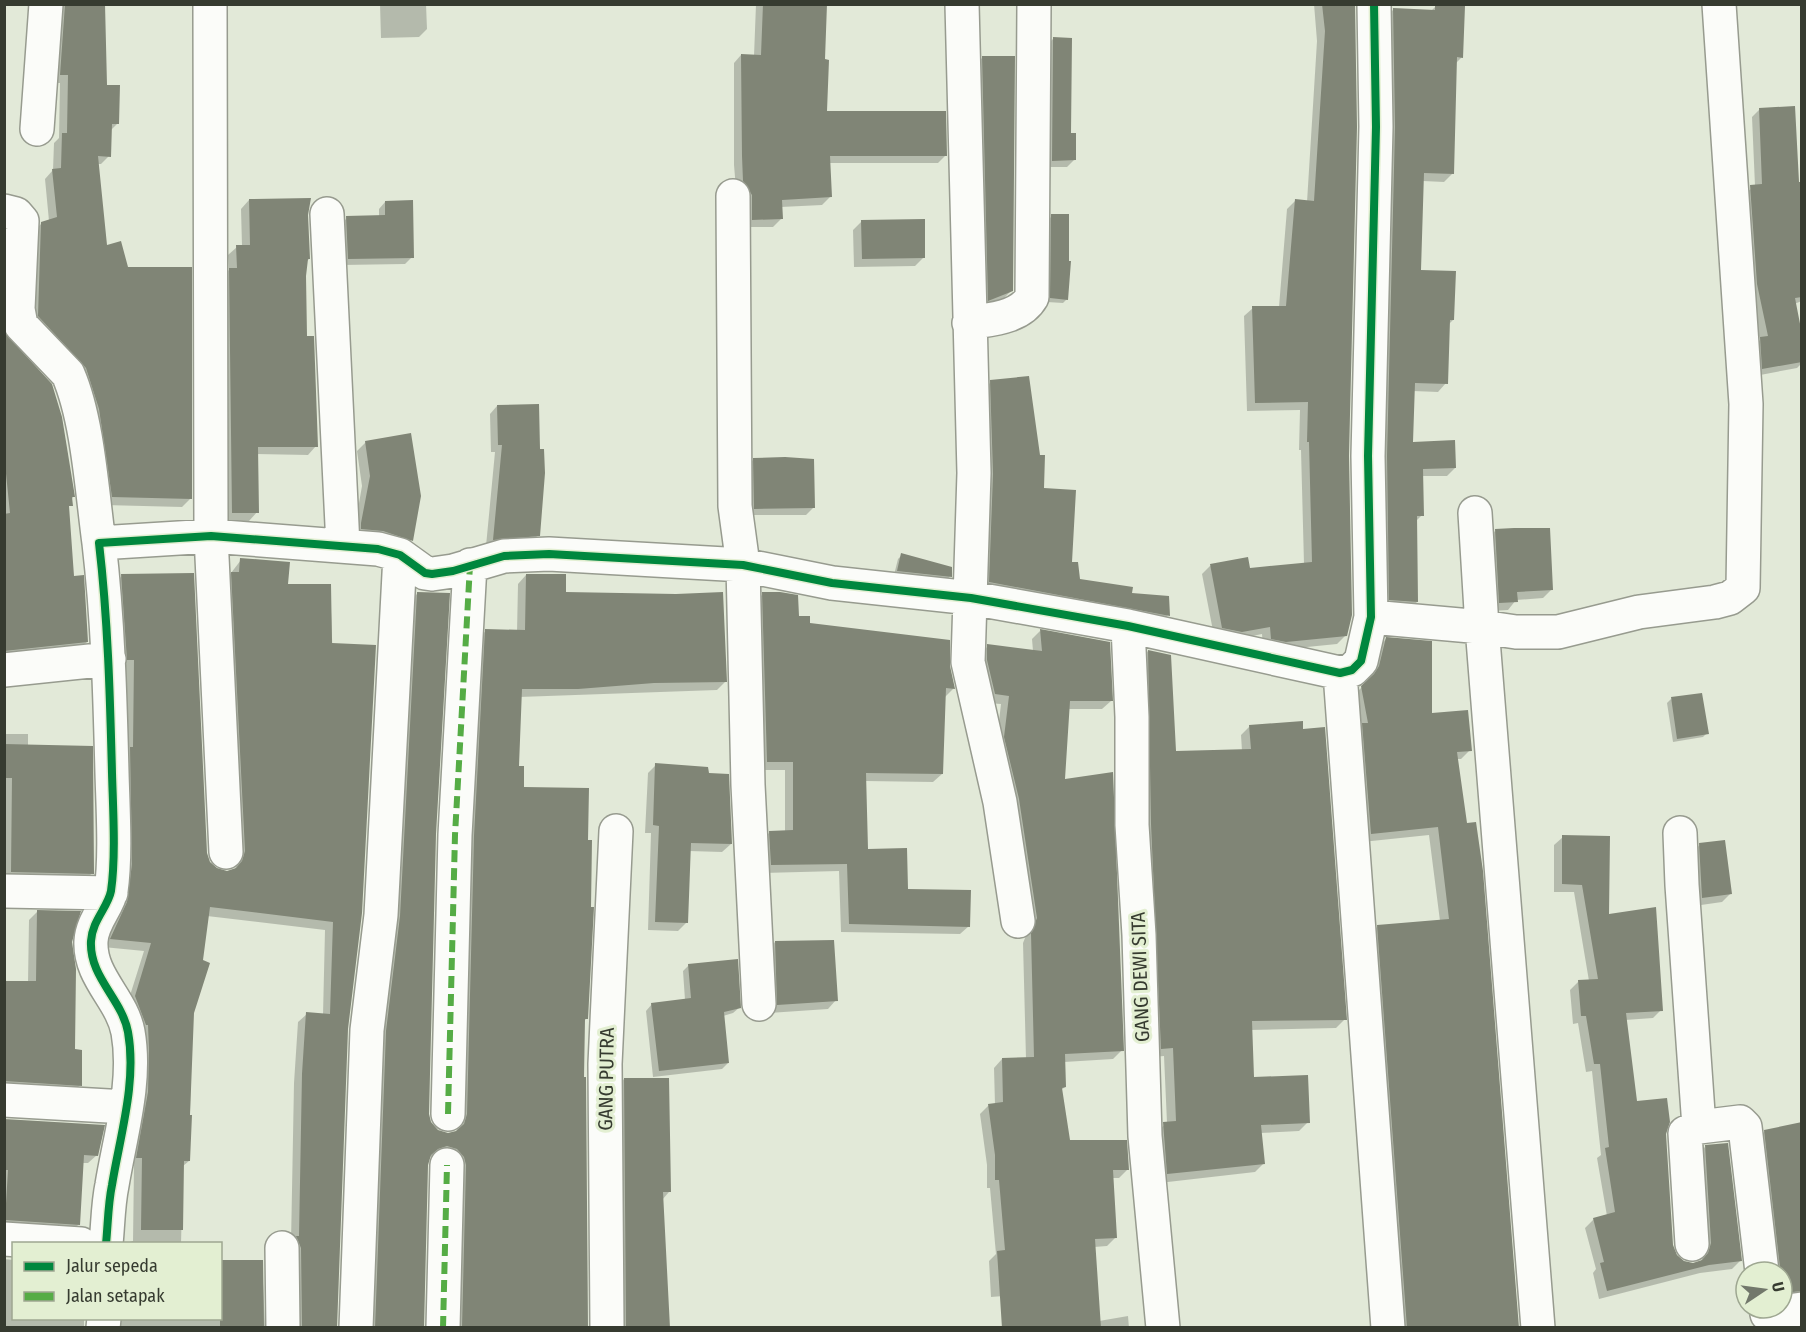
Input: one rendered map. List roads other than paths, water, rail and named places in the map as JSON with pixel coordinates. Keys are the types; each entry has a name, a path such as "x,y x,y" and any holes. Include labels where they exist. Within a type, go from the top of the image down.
{"street":[{"path":"37,129 46,4"},
{"path":"210,4 211,536 226,852"},
{"path":"962,4 974,473 971,598 967,632 968,662 1000,802 1018,921"},
{"path":"969,323 1017,313 1026,307 1032,297 1034,4"},
{"path":"99,543 211,536 378,549 400,555 425,573 453,571 504,556 549,554 743,565 832,583 971,598 1128,626 1340,673 1353,670 1361,661 1371,617 1368,456 1376,128 1374,4"},
{"path":"1371,617 1516,632 1558,632 1639,612 1716,602 1730,598 1743,588 1746,404 1731,146 1719,4"},
{"path":"733,196 734,496 743,565 748,785 759,1004"},
{"path":"4,211 16,214 22,221 18,309 21,325 68,374 72,382 99,543 110,659 113,814 111,893 100,912 91,940 97,971 124,1018 129,1034 126,1107 111,1188 106,1242"},
{"path":"327,214 344,546"},
{"path":"1475,513 1482,627 1538,1328"},
{"path":"356,1328 367,1030 381,915 400,555"},
{"path":"448,1114 455,835 470,565"},
{"name":"GANG DEWI SITA","path":"1128,626 1132,825 1139,935 1145,1136 1162,1328"},
{"path":"4,670 110,659"},
{"path":"1340,673 1388,1328"},
{"name":"GANG PUTRA","path":"606,1328 605,1064 616,831"},
{"path":"1680,833 1699,1127"},
{"path":"4,891 111,893"},
{"path":"4,1100 126,1107"},
{"path":"1692,1244 1684,1133 1699,1127 1737,1120 1745,1127 1761,1260"},
{"path":"443,1328 447,1165"},
{"path":"4,1239 50,1242"},
{"path":"282,1248 283,1328"}]}
